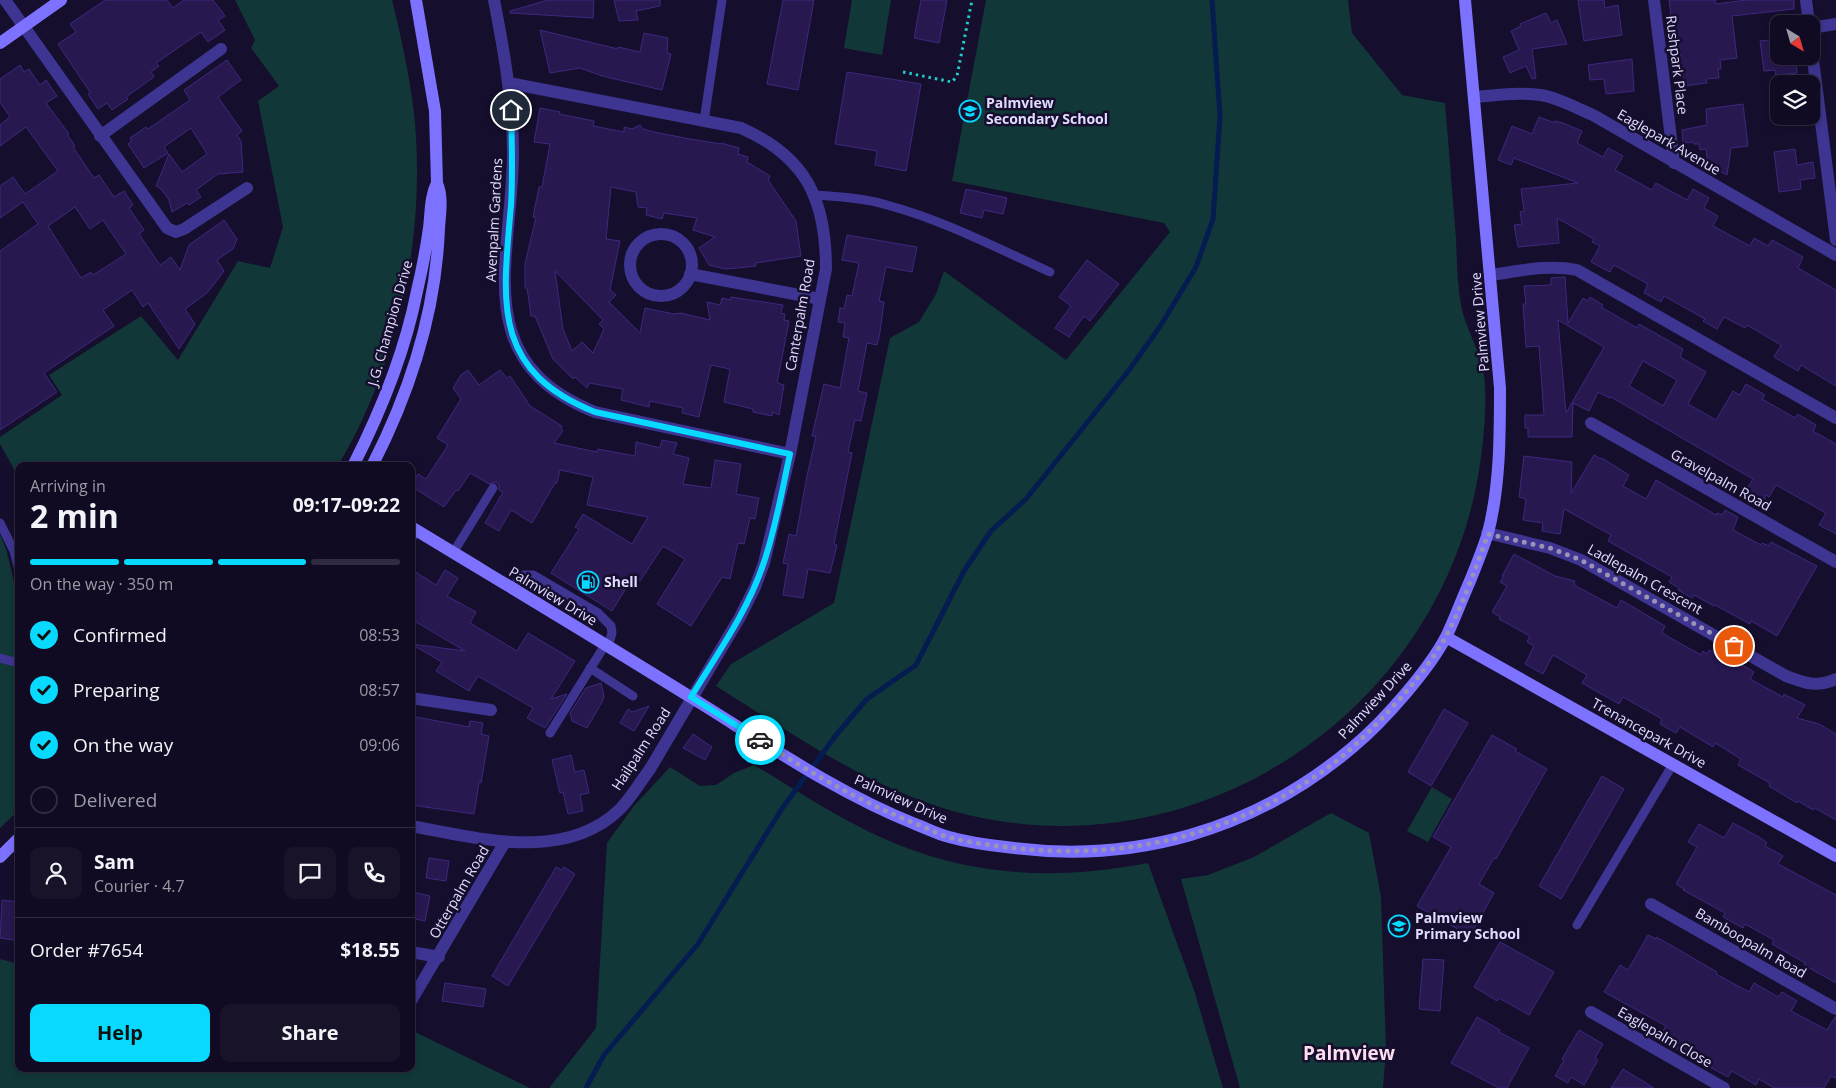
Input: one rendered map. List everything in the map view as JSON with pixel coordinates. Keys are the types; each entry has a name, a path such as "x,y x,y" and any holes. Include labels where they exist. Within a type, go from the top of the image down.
{"street":[{"path":"5,0 162,223 171,231 176,232 184,229 247,188"},
{"path":"0,43 61,0"},
{"name":"J.G. Champion Drive","path":"374,462 399,410 414,368 434,282 439,235 441,191 437,183 435,111 416,0"},
{"name":"Avenpalm Gardens","path":"494,0 509,83 513,154 505,285 506,308 512,335 522,356 534,374 553,390 572,403 595,412 790,454"},
{"name":"Palmview Drive","path":"415,533 453,553 844,790 885,812 948,837 1049,852 1104,851 1158,844 1206,831 1255,811 1291,793 1328,768 1361,740 1394,706 1429,663 1446,637 1488,534 1497,477 1500,438 1500,388 1465,0"},
{"name":"Rushpark Place","path":"1654,0 1674,163"},
{"path":"1806,0 1807,15"},
{"path":"1820,27 1836,24"},
{"path":"100,136 221,49"},
{"path":"1814,65 1833,176 1836,240"},
{"name":"Canterpalm Road","path":"509,83 741,128 763,138 786,155 803,174 815,195 822,218 826,247 826,269 790,454 770,544 755,587 740,617 691,697"},
{"name":"Eaglepark Avenue","path":"1474,97 1523,94 1543,96 1593,115 1836,254"},
{"name":"J.G. Champion Drive","path":"355,462 372,428 398,362 416,298 424,259 432,194 437,183"},
{"path":"667,235 684,245 689,254 690,274 686,283 679,290 670,295 660,296 650,294 641,289 634,281 630,262 633,252 647,238 667,235"},
{"path":"1491,275 1534,269 1566,268 1577,270 1836,418"},
{"path":"690,274 820,299"},
{"name":"Gravelpalm Road","path":"1591,423 1836,562"},
{"name":"Ladlepalm Crescent","path":"1488,534 1550,548 1581,560 1786,676 1817,685 1836,679"},
{"name":"Trenancepark Drive","path":"1446,637 1836,856"},
{"name":"Hailpalm Road","path":"415,827 505,842 536,842 561,839 585,831 606,820 620,809 635,791 650,769 691,697"},
{"path":"415,699 491,710"},
{"path":"0,857 15,842"},
{"name":"Otterpalm Road","path":"415,996 505,842"},
{"name":"Bamboopalm Road","path":"1651,904 1836,1009"},
{"name":"Otterpalm Road","path":"415,953 439,957"},
{"name":"Eaglepalm Close","path":"1591,1012 1724,1088"}],"lane":[{"path":"704,121 722,0"},
{"path":"815,195 885,204 921,216 1050,272"},
{"path":"453,553 493,488"},
{"path":"0,523 15,555"},
{"path":"513,589 519,578 523,575 533,575 598,613 612,626 612,633 606,646 590,668 550,733"},
{"path":"0,658 15,662"},
{"path":"590,668 633,696"},
{"path":"1577,925 1672,764"}],"path":[{"path":"903,72 952,82 957,76 972,0"}],"green space":[{"path":"235,0 392,0 406,61 415,123 417,167 416,212 411,256 403,300 377,386 359,427 340,462 15,462 15,471 0,444 0,437 62,395 49,375 141,316 178,360 238,261 270,268 283,227 258,101 279,86 251,48 255,40"},
{"path":"852,0 891,0 882,55 844,48"},
{"path":"986,0 1348,0 1352,33 1402,95 1445,103 1460,297 1465,321 1483,369 1485,391 1484,430 1480,464 1458,551 1419,628 1366,696 1300,751 1226,792 1144,818 1057,826 968,815 934,805 901,793 869,778 807,743 716,686 731,664 834,603 890,338 919,322 936,294 944,271 1066,360 1170,232 1164,223 952,181"},
{"path":"0,537 7,552 15,587 15,814 0,828"},
{"path":"754,765 843,818 891,842 927,855 963,864 1035,873 1072,873 1148,863 1194,990 1223,1088 549,1088 596,1028 607,843 633,807 670,767 700,786 716,785 734,773"},
{"path":"1432,787 1452,799 1428,842 1407,831"},
{"path":"1331,813 1369,833 1381,897 1386,1050 1383,1088 1240,1088 1181,879 1208,875 1254,857"},
{"path":"0,959 15,963 15,1072 415,1072 415,1032 530,1088 0,1088"}],"building":[{"path":"105,0 167,0 173,8 184,0 213,0 225,16 218,20 225,30 208,42 201,32 156,63 159,66 151,72 154,77 126,97 128,99 112,110 107,103 98,109 88,94 90,92 58,44 76,32 70,24"},
{"path":"548,0 594,0 593,18 510,13 510,11"},
{"path":"614,0 660,0 660,6 636,11 638,20 619,21"},
{"path":"783,0 814,0 798,90 767,84"},
{"path":"921,0 947,0 939,43 914,38"},
{"path":"1578,0 1604,0 1605,8 1618,5 1622,35 1584,41"},
{"path":"1669,0 1715,0 1716,4 1747,0 1794,0 1794,9 1732,16 1737,58 1720,60 1719,78 1706,79 1707,83 1684,86 1678,39 1674,40"},
{"path":"1546,13 1551,23 1557,20 1567,44 1532,49 1536,78 1532,79 1526,66 1510,73 1503,57 1519,50 1511,31 1521,26 1520,24"},
{"path":"540,30 618,49 618,47 640,52 644,33 668,38 667,53 671,54 662,90 602,76 580,68 550,73"},
{"path":"1770,40 1770,65 1796,65 1797,73 1776,75 1775,70 1764,71 1760,41"},
{"path":"1632,59 1634,91 1606,94 1604,79 1590,80 1588,65"},
{"path":"227,60 241,80 218,97 242,131 237,135 241,141 243,172 218,174 196,190 201,197 189,205 187,203 172,212 169,200 161,189 156,186 169,154 182,172 207,154 191,128 164,147 168,153 144,168 128,144 132,141 130,138 146,127 148,129 190,100 184,90"},
{"path":"20,65 24,72 29,69 40,85 46,80 57,96 46,103 69,134 67,134 75,146 73,147 94,178 99,175 114,197 124,191 133,205 129,208 144,230 139,234 160,265 171,257 180,270 189,245 224,220 237,239 233,249 217,260 224,271 207,293 185,309 195,324 179,349 148,303 143,307 132,290 103,310 114,326 44,373 57,392 0,430 0,251 38,224 23,202 0,218 0,186 13,177 25,194 58,171 26,127 0,146 0,125 10,117 0,102 0,79","holes":["75,207 90,229 103,220 126,254 93,275 91,272 81,278 48,226"]},
{"path":"847,72 921,84 906,171 875,165 877,151 835,144"},
{"path":"1743,104 1748,146 1731,148 1727,175 1708,165 1706,149 1700,150 1699,144 1694,144 1693,142 1683,143 1682,130 1707,125 1706,109"},
{"path":"540,108 594,121 593,126 624,132 624,127 632,129 640,125 643,129 654,132 721,143 739,148 738,154 748,157 747,162 770,176 768,180 796,221 801,256 756,263 756,266 737,268 725,269 709,265 699,248 715,237 693,230 697,218 664,213 662,219 646,215 647,208 638,207 636,192 611,187 606,239 620,241 610,290 616,295 609,302 640,333 645,308 674,314 681,313 710,320 707,302 720,305 722,298 731,300 731,297 783,305 781,313 785,314 784,320 789,321 777,383 784,385 779,415 773,412 772,416 753,412 753,409 724,402 730,369 711,365 699,417 682,413 683,408 650,401 649,407 621,400 623,389 589,383 587,388 575,377 573,379 553,359 535,316 531,316 527,288 525,288 525,264 536,217 533,217 539,187 542,187 550,144 534,142","holes":["555,271 603,320 599,324 604,329 593,353 582,342 572,351 563,329"]},
{"path":"1539,117 1555,123 1555,121 1563,123 1582,131 1577,143 1603,157 1608,148 1623,156 1615,170 1652,190 1656,183 1687,200 1693,189 1709,198 1704,208 1718,216 1713,226 1750,246 1754,238 1768,246 1772,240 1803,257 1798,268 1836,290 1836,386 1801,365 1798,371 1774,357 1781,345 1747,325 1745,328 1724,317 1717,329 1703,321 1705,319 1664,296 1661,302 1644,293 1648,284 1614,265 1610,272 1591,262 1600,246 1592,242 1594,239 1557,218 1559,243 1518,247 1514,225 1522,224 1520,212 1524,211 1521,189 1578,183 1514,158 1511,165 1498,160 1512,126 1532,134"},
{"path":"1795,149 1797,165 1813,162 1815,178 1800,180 1801,189 1779,192 1774,152"},
{"path":"966,189 1007,198 1003,214 984,210 982,218 960,213"},
{"path":"847,235 917,247 912,272 886,267 879,301 884,302 880,332 877,345 867,343 858,391 867,393 861,421 855,420 848,452 852,453 834,544 837,545 830,573 808,569 803,598 783,595 788,564 783,563 789,534 796,536 816,436 812,436 824,384 840,388 849,338 843,337 845,323 838,322 840,308 844,309 847,295 852,296 859,263 842,260"},
{"path":"1087,260 1119,284 1090,321 1084,316 1069,337 1055,328 1071,306 1059,297"},
{"path":"1565,277 1568,323 1583,298 1588,301 1590,297 1603,305 1601,307 1637,328 1639,324 1683,349 1680,357 1706,372 1688,404 1716,420 1733,391 1740,395 1746,384 1765,395 1762,399 1795,418 1798,414 1816,425 1813,431 1836,444 1836,534 1819,525 1826,513 1776,485 1769,497 1766,495 1762,503 1744,493 1753,479 1611,397 1598,392 1589,411 1573,403 1572,437 1528,437 1528,428 1525,428 1525,415 1544,415 1539,346 1526,347 1523,304 1526,304 1524,286 1551,285 1551,278","holes":["1558,320 1604,347 1566,413 1561,355","1643,361 1677,380 1663,406 1629,386"]},
{"path":"468,370 479,385 500,370 507,378 510,376 530,406 562,426 563,431 554,443 597,452 598,449 635,456 636,442 660,448 662,440 677,443 673,454 689,458 683,484 711,488 715,460 741,464 736,494 759,498 755,519 750,518 744,544 738,543 730,579 722,577 691,626 657,604 685,559 663,546 640,581 633,577 612,611 551,573 579,529 575,527 583,514 632,544 648,517 587,505 593,477 560,470 557,483 555,483 532,523 511,510 499,531 485,523 503,492 499,490 499,485 496,482 489,484 470,473 444,507 415,489 415,479 418,474 426,479 448,445 437,438 461,399 453,388 461,375"},
{"path":"1594,455 1629,475 1623,486 1646,499 1656,480 1716,515 1717,513 1722,515 1725,510 1738,517 1733,530 1761,545 1762,543 1769,546 1771,542 1817,566 1777,636 1751,621 1750,624 1694,595 1692,598 1678,590 1679,588 1669,582 1672,577 1608,541 1611,535 1564,509 1560,534 1542,531 1543,523 1523,520 1526,499 1519,497 1524,456 1572,462 1571,493"},
{"path":"1514,554 1555,576 1575,581 1574,585 1617,608 1621,600 1665,626 1662,632 1667,636 1701,655 1703,651 1707,654 1709,650 1733,664 1734,662 1739,665 1741,664 1754,672 1750,679 1783,697 1784,694 1805,705 1797,718 1819,724 1836,734 1836,820 1815,808 1813,810 1798,801 1797,803 1769,786 1770,783 1738,765 1741,759 1715,743 1713,747 1680,727 1676,733 1660,724 1662,719 1623,697 1619,704 1582,683 1587,675 1553,655 1543,674 1525,664 1534,646 1527,642 1530,636 1499,619 1500,617 1492,612 1507,586 1500,582"},
{"path":"445,570 458,578 447,596 476,612 470,623 517,651 528,633 575,661 551,699 567,694 545,728 527,718 533,708 478,676 469,691 436,671 442,662 415,646 415,645 465,651 415,621 415,572 436,585"},
{"path":"601,683 604,696 587,728 572,721 570,713 586,688"},
{"path":"649,706 634,731 620,723 628,709 632,712"},
{"path":"1444,709 1468,723 1431,786 1408,772"},
{"path":"415,717 469,727 470,721 483,723 481,734 489,736 474,814 415,806"},
{"path":"693,734 712,747 705,760 683,748"},
{"path":"1492,735 1517,749 1515,751 1547,769 1496,859 1494,858 1479,884 1494,893 1470,936 1417,906 1451,847 1433,837"},
{"path":"571,755 575,772 584,770 589,793 580,795 583,811 568,814 563,792 560,793 552,760"},
{"path":"1602,776 1624,789 1561,899 1539,886"},
{"path":"1733,823 1759,837 1767,843 1765,846 1783,856 1778,864 1836,895 1836,983 1772,944 1774,940 1745,924 1743,928 1723,917 1725,913 1683,890 1676,884 1697,847 1688,842 1699,824 1724,838"},
{"path":"429,858 449,861 446,881 426,878"},
{"path":"556,867 562,870 564,867 575,874 508,986 492,976"},
{"path":"415,892 430,896 425,921 415,919"},
{"path":"2,900 15,902 15,940 0,938"},
{"path":"1648,935 1656,939 1656,937 1674,947 1717,972 1716,974 1749,992 1754,983 1778,997 1782,992 1797,1001 1791,1011 1827,1030 1836,1017 1836,1078 1831,1076 1824,1088 1774,1088 1759,1079 1756,1085 1732,1071 1728,1077 1677,1049 1678,1047 1660,1036 1666,1026 1604,992 1620,965 1628,970"},
{"path":"1500,942 1554,972 1529,1015 1499,998 1497,1001 1474,987"},
{"path":"1423,959 1444,960 1440,1011 1419,1009"},
{"path":"445,983 486,989 483,1007 442,1001"},
{"path":"1477,1017 1500,1030 1499,1032 1529,1048 1507,1088 1499,1088 1451,1063"},
{"path":"1579,1030 1603,1044 1595,1058 1598,1060 1584,1085 1571,1077 1568,1083 1555,1076 1564,1060 1562,1059"},
{"path":"1623,1069 1654,1088 1611,1088"}],"waterway":[{"path":"586,1088 604,1055 698,944 781,810 836,735 867,699 916,665 964,571 991,531 1026,499 1130,369 1161,325 1196,267 1213,219 1220,116 1212,0"}],"way so far":[{"path":"760,740 811,772 885,812 948,837 1040,852 1104,851 1158,844 1206,831 1255,811 1291,793 1328,768 1361,740 1394,706 1429,663 1446,637 1488,534 1550,548 1581,560 1734,646"}],"place":[{"name":"Palmview Secondary School","path":"970,111"},
{"name":"Shell","path":"588,582"},
{"name":"Palmview Primary School","path":"1399,926"}],"district":[{"name":"Palmview","path":"1349,1053"}],"route":[{"path":"511,110 513,154 505,285 506,308 512,335 522,356 534,374 572,403 595,412 790,454 770,544 755,587 740,617 691,697 760,740"}]}
